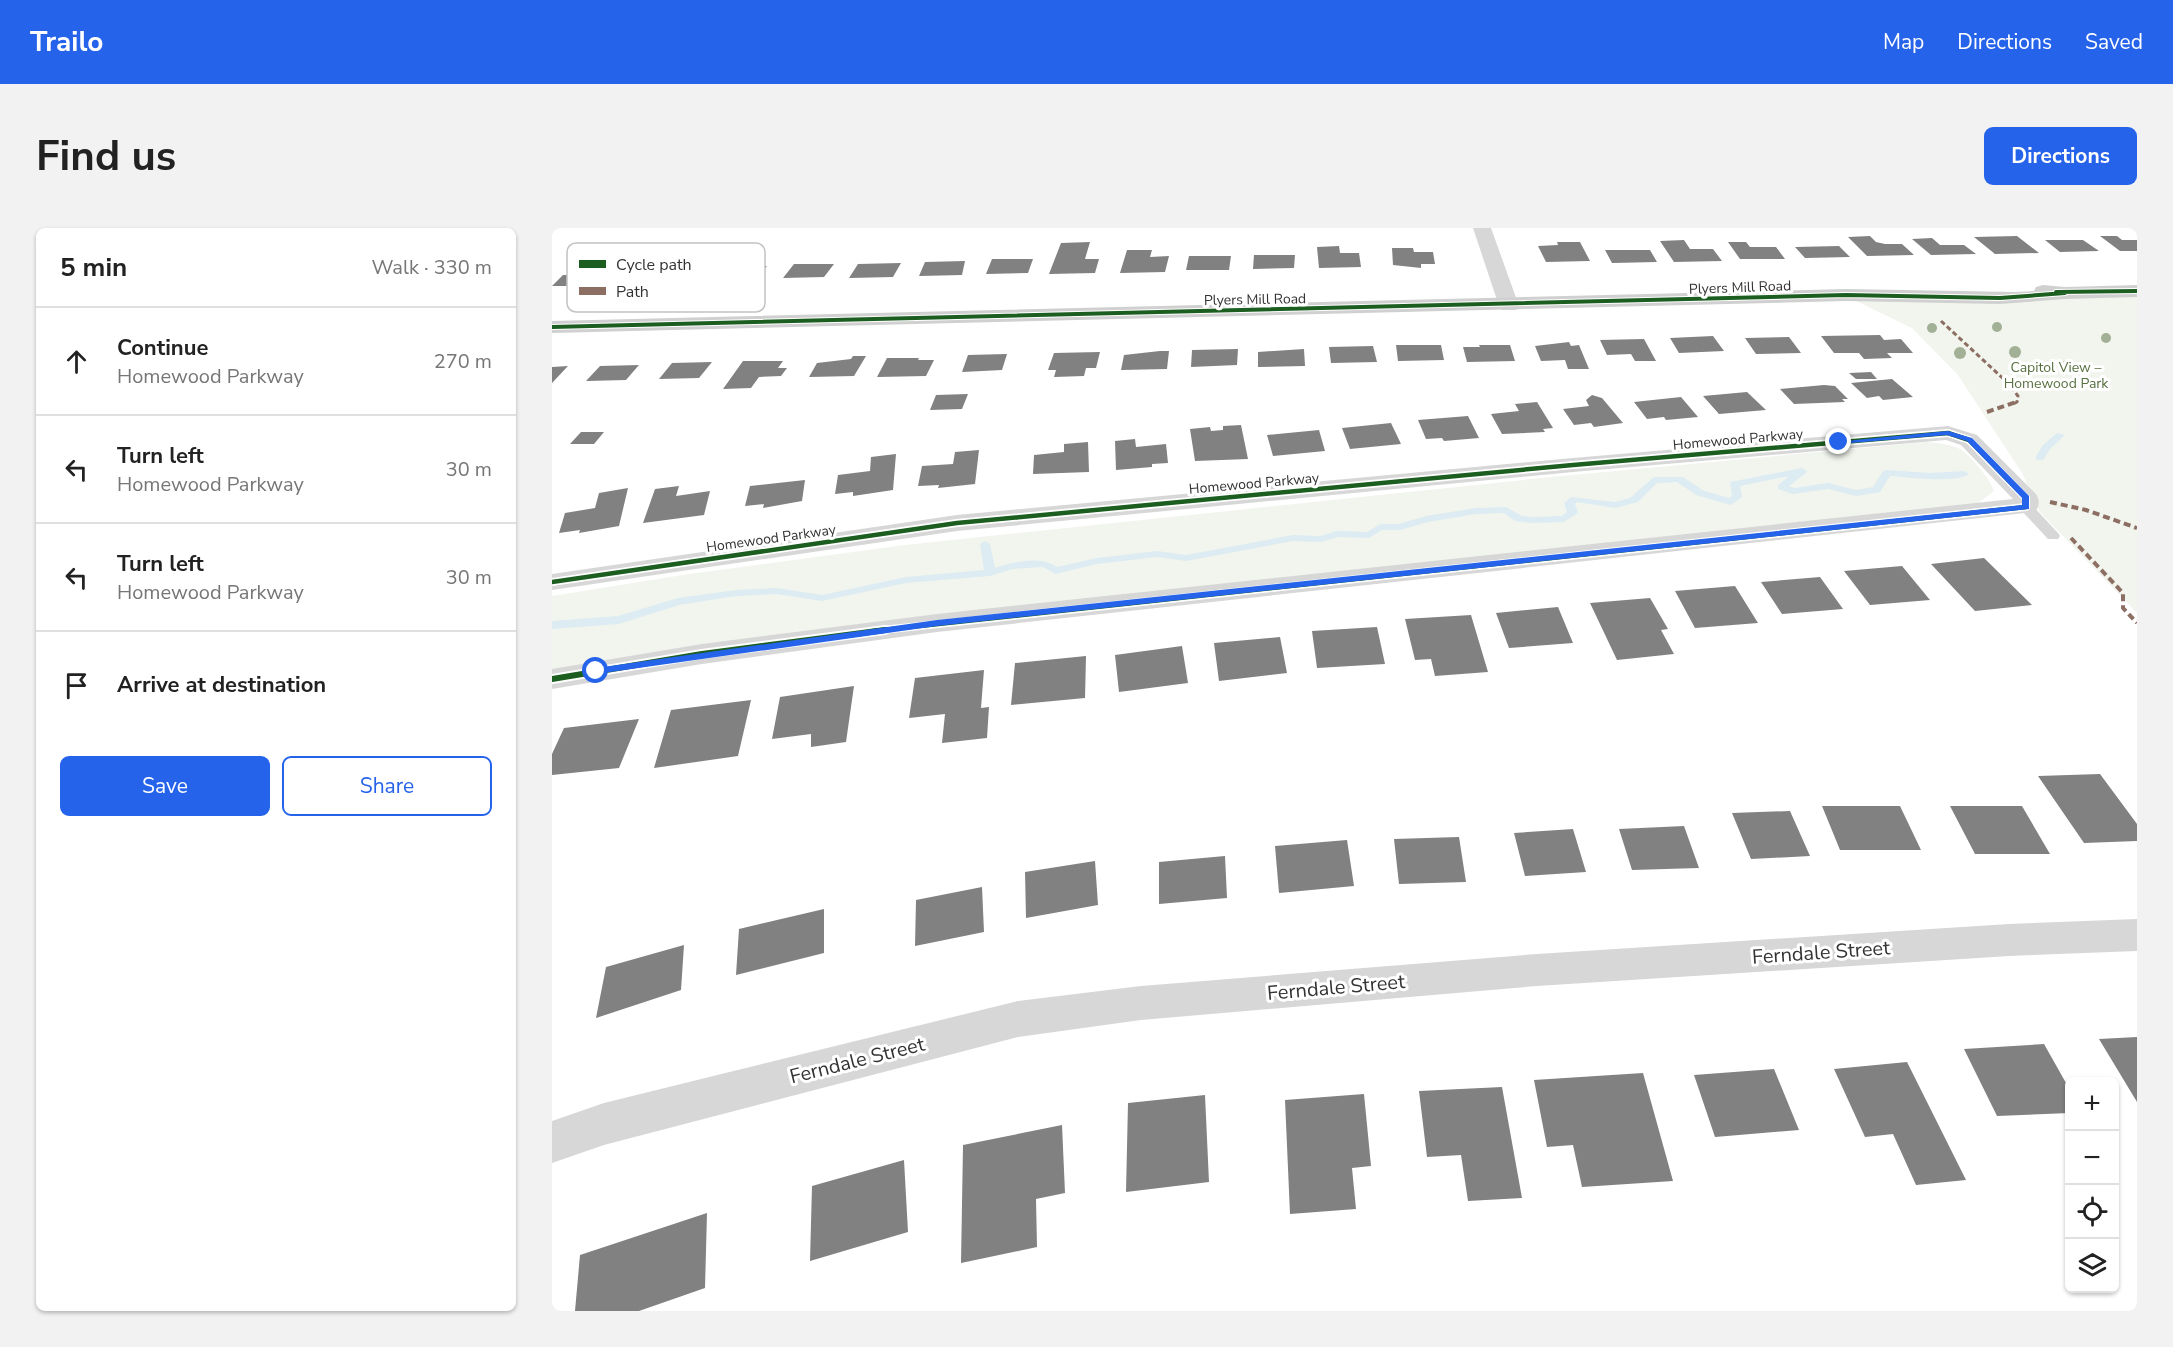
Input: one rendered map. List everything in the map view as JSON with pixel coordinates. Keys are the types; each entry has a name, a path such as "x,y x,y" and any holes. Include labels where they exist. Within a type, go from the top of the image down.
{"street":[{"path":"1482,228 1509,306"},
{"name":"Plyers Mill Road","path":"552,327 1509,306 1846,296 2034,298 2065,293 2137,291"},
{"name":"Homewood Parkway","path":"552,582 957,523 1561,466 1948,433 1969,440 2026,498 2026,507"},
{"path":"552,679 702,654 937,623 2026,507"},
{"name":"Ferndale Street","path":"552,1142 604,1124 1018,1019 1141,1003 1537,970 2009,939 2137,935"}],"lane":[{"path":"2026,507 2053,536"}],"green space":[{"name":"Capitol View – Homewood Park","path":"2137,291 2137,613 2039,511 2022,473 1958,375 1912,328 1850,298"},
{"path":"1926,442 1938,443 1963,451 1984,474 1994,491 1977,504 552,670 552,596 689,574 905,545 1551,477"}],"building":[{"path":"1870,236 1876,242 1902,244 1914,255 1867,256 1848,237"},
{"path":"2017,236 2039,253 1995,254 1974,237"},
{"path":"2100,236 2117,236 2122,240 2137,240 2137,251 2120,251"},
{"path":"1932,238 1940,245 1964,245 1976,254 1931,255 1912,239"},
{"path":"1684,240 1690,249 1713,249 1722,261 1674,262 1660,241"},
{"path":"2045,240 2083,240 2099,251 2060,252"},
{"path":"1090,242 1085,259 1099,259 1095,273 1049,274 1061,243"},
{"path":"1557,242 1580,242 1590,261 1546,262 1538,246 1558,245"},
{"path":"1728,242 1746,242 1750,247 1776,247 1785,259 1740,259"},
{"path":"1339,246 1340,253 1359,253 1361,267 1319,268 1317,247"},
{"path":"1839,246 1850,257 1805,258 1795,247"},
{"path":"1392,248 1413,248 1414,252 1433,252 1435,264 1421,264 1421,268 1393,265"},
{"path":"1127,250 1152,250 1150,257 1169,256 1165,272 1120,273"},
{"path":"1605,250 1650,250 1657,262 1612,263"},
{"path":"1254,255 1295,255 1294,268 1253,269"},
{"path":"1189,256 1231,256 1229,270 1186,270"},
{"path":"992,259 1033,259 1028,273 986,274"},
{"path":"965,261 962,275 919,276 925,262"},
{"path":"901,263 893,277 849,278 858,264"},
{"path":"794,264 834,264 824,277 783,278"},
{"path":"563,275 567,275 567,286 552,286"},
{"path":"1880,335 1884,340 1901,339 1913,353 1887,353 1892,358 1864,359 1859,353 1834,353 1821,336"},
{"path":"1713,336 1724,351 1679,353 1670,338"},
{"path":"1789,337 1801,353 1756,354 1745,338"},
{"path":"1644,339 1656,361 1635,361 1631,354 1607,355 1600,340"},
{"path":"1569,342 1571,346 1579,345 1589,369 1568,369 1565,360 1541,361 1535,346"},
{"path":"1396,345 1441,345 1444,360 1398,361"},
{"path":"1479,345 1510,345 1515,361 1467,362 1463,347 1480,347"},
{"path":"1373,346 1377,362 1331,363 1329,347"},
{"path":"1238,349 1237,365 1191,367 1192,350"},
{"path":"1304,349 1305,366 1258,367 1258,352"},
{"path":"1169,351 1167,369 1121,370 1124,355"},
{"path":"1100,352 1096,368 1086,368 1084,376 1054,377 1056,370 1048,370 1054,353"},
{"path":"1007,354 1002,370 962,372 968,355"},
{"path":"853,356 866,356 854,376 809,377 817,363 851,359"},
{"path":"887,358 934,360 926,376 877,377"},
{"path":"743,361 783,361 778,368 787,368 781,376 759,377 751,388 723,389"},
{"path":"712,362 699,378 659,379 672,363"},
{"path":"639,365 626,380 586,381 600,366"},
{"path":"568,366 552,383 552,367"},
{"path":"1871,372 1877,379 1856,379 1849,373"},
{"path":"1892,379 1913,397 1883,400 1879,396 1867,398 1851,383"},
{"path":"1835,386 1848,399 1842,399 1845,402 1794,404 1780,389"},
{"path":"1747,392 1766,410 1719,414 1703,396"},
{"path":"968,394 962,409 930,410 936,395"},
{"path":"1592,395 1602,398 1623,423 1594,427 1591,423 1574,425 1563,409 1589,406 1586,400"},
{"path":"1681,397 1698,417 1647,419 1634,402"},
{"path":"1537,402 1553,428 1543,429 1545,432 1502,434 1491,414 1519,411 1515,404"},
{"path":"1468,416 1479,438 1444,441 1442,438 1426,439 1418,420"},
{"path":"1391,423 1401,444 1350,449 1342,428"},
{"path":"1241,425 1248,459 1195,461 1190,429 1210,427 1211,431 1223,430 1223,426"},
{"path":"1319,430 1325,451 1273,456 1267,435"},
{"path":"581,432 604,432 594,444 570,444"},
{"path":"1135,439 1136,447 1166,444 1168,463 1152,464 1152,467 1116,470 1115,441"},
{"path":"1088,442 1089,472 1033,474 1034,455 1064,452 1064,444"},
{"path":"979,450 975,484 938,488 939,485 918,486 922,466 953,464 955,452"},
{"path":"896,454 893,490 853,496 853,492 835,494 838,475 870,471 871,457"},
{"path":"805,480 802,501 763,508 764,504 745,506 750,486"},
{"path":"679,486 676,496 710,491 704,515 643,523 655,489"},
{"path":"628,488 619,526 579,533 580,530 559,533 565,513 595,508 599,493"},
{"path":"1984,558 2032,605 1975,611 1931,564"},
{"path":"1902,566 1930,600 1870,605 1844,571"},
{"path":"1820,577 1843,609 1782,614 1761,582"},
{"path":"1735,586 1758,623 1695,628 1675,591"},
{"path":"1650,598 1668,629 1661,630 1674,654 1617,660 1590,603"},
{"path":"1558,607 1573,643 1509,648 1496,613"},
{"path":"1471,615 1488,672 1435,676 1431,659 1415,660 1405,619"},
{"path":"1377,627 1385,664 1317,668 1312,631"},
{"path":"1280,637 1287,673 1219,681 1214,643"},
{"path":"1182,646 1188,683 1119,692 1115,655"},
{"path":"1086,656 1085,698 1011,705 1015,663"},
{"path":"984,670 981,708 989,707 987,738 942,743 945,714 909,718 915,678"},
{"path":"854,686 846,742 811,747 811,734 772,739 780,697"},
{"path":"751,700 738,756 654,768 671,710"},
{"path":"639,719 619,768 552,775 552,754 564,728"},
{"path":"2100,774 2137,824 2137,841 2084,843 2038,776"},
{"path":"1822,806 1900,806 1921,850 1840,850"},
{"path":"1950,806 2022,806 2050,854 1975,854"},
{"path":"1790,811 1810,856 1751,859 1732,813"},
{"path":"1684,826 1699,868 1632,870 1619,829"},
{"path":"1573,829 1586,872 1525,876 1514,833"},
{"path":"1459,837 1466,882 1399,884 1394,839"},
{"path":"1347,840 1354,886 1279,893 1275,846"},
{"path":"1225,856 1227,898 1159,904 1159,862"},
{"path":"1095,861 1098,905 1026,918 1025,872"},
{"path":"982,887 984,932 915,946 916,900"},
{"path":"824,909 824,953 736,975 739,929"},
{"path":"684,945 681,990 596,1018 606,967"},
{"path":"2137,1037 2137,1102 2099,1039"},
{"path":"2044,1044 2065,1081 2065,1113 1997,1116 1964,1049"},
{"path":"1907,1062 1966,1180 1916,1185 1893,1134 1865,1137 1834,1069"},
{"path":"1774,1069 1799,1130 1715,1137 1694,1075"},
{"path":"1643,1073 1673,1181 1582,1187 1573,1145 1547,1147 1534,1080"},
{"path":"1502,1087 1522,1198 1468,1201 1461,1155 1427,1157 1419,1091"},
{"path":"1364,1094 1371,1166 1352,1168 1356,1209 1290,1214 1285,1100"},
{"path":"1205,1095 1209,1182 1126,1192 1128,1103"},
{"path":"1062,1125 1065,1193 1036,1199 1037,1247 961,1263 963,1145"},
{"path":"904,1160 908,1232 810,1261 812,1186"},
{"path":"707,1213 705,1288 639,1311 575,1311 580,1255"}],"waterway":[{"path":"2040,458 2046,447 2060,435"},
{"path":"990,573 1012,566 1045,564 1055,571 1097,561 1157,554 1186,558 1293,538 1321,539 1337,534 1369,535 1380,527 1400,527 1426,519 1476,511 1506,510 1519,519 1564,519 1573,513 1569,503 1575,499 1615,505 1634,500 1654,480 1679,479 1700,493 1731,502 1737,497 1734,484 1802,471 1782,487 1793,491 1828,486 1856,493 1876,490 1887,473 1930,476 1964,474"},
{"path":"985,544 990,573"},
{"path":"552,625 619,620 678,602 736,593 777,591 822,598 906,580 990,573"}],"marked path":[{"path":"1941,321 2009,384 2018,396 2017,402 1987,412"},
{"path":"2050,502 2074,506 2137,528"},
{"path":"2071,538 2123,593 2123,608 2137,623"}],"cycle path":[{"path":"2056,292 2137,291"},
{"path":"552,327 1846,295 2015,298 2065,293"},
{"path":"552,582 957,523 1573,465 1948,433 1969,440 2026,498 2026,507 937,623 702,654 552,679"}],"route":[{"path":"596,671 850,633 937,623 2026,507 2026,498 1969,440 1948,433 1839,442"}]}
